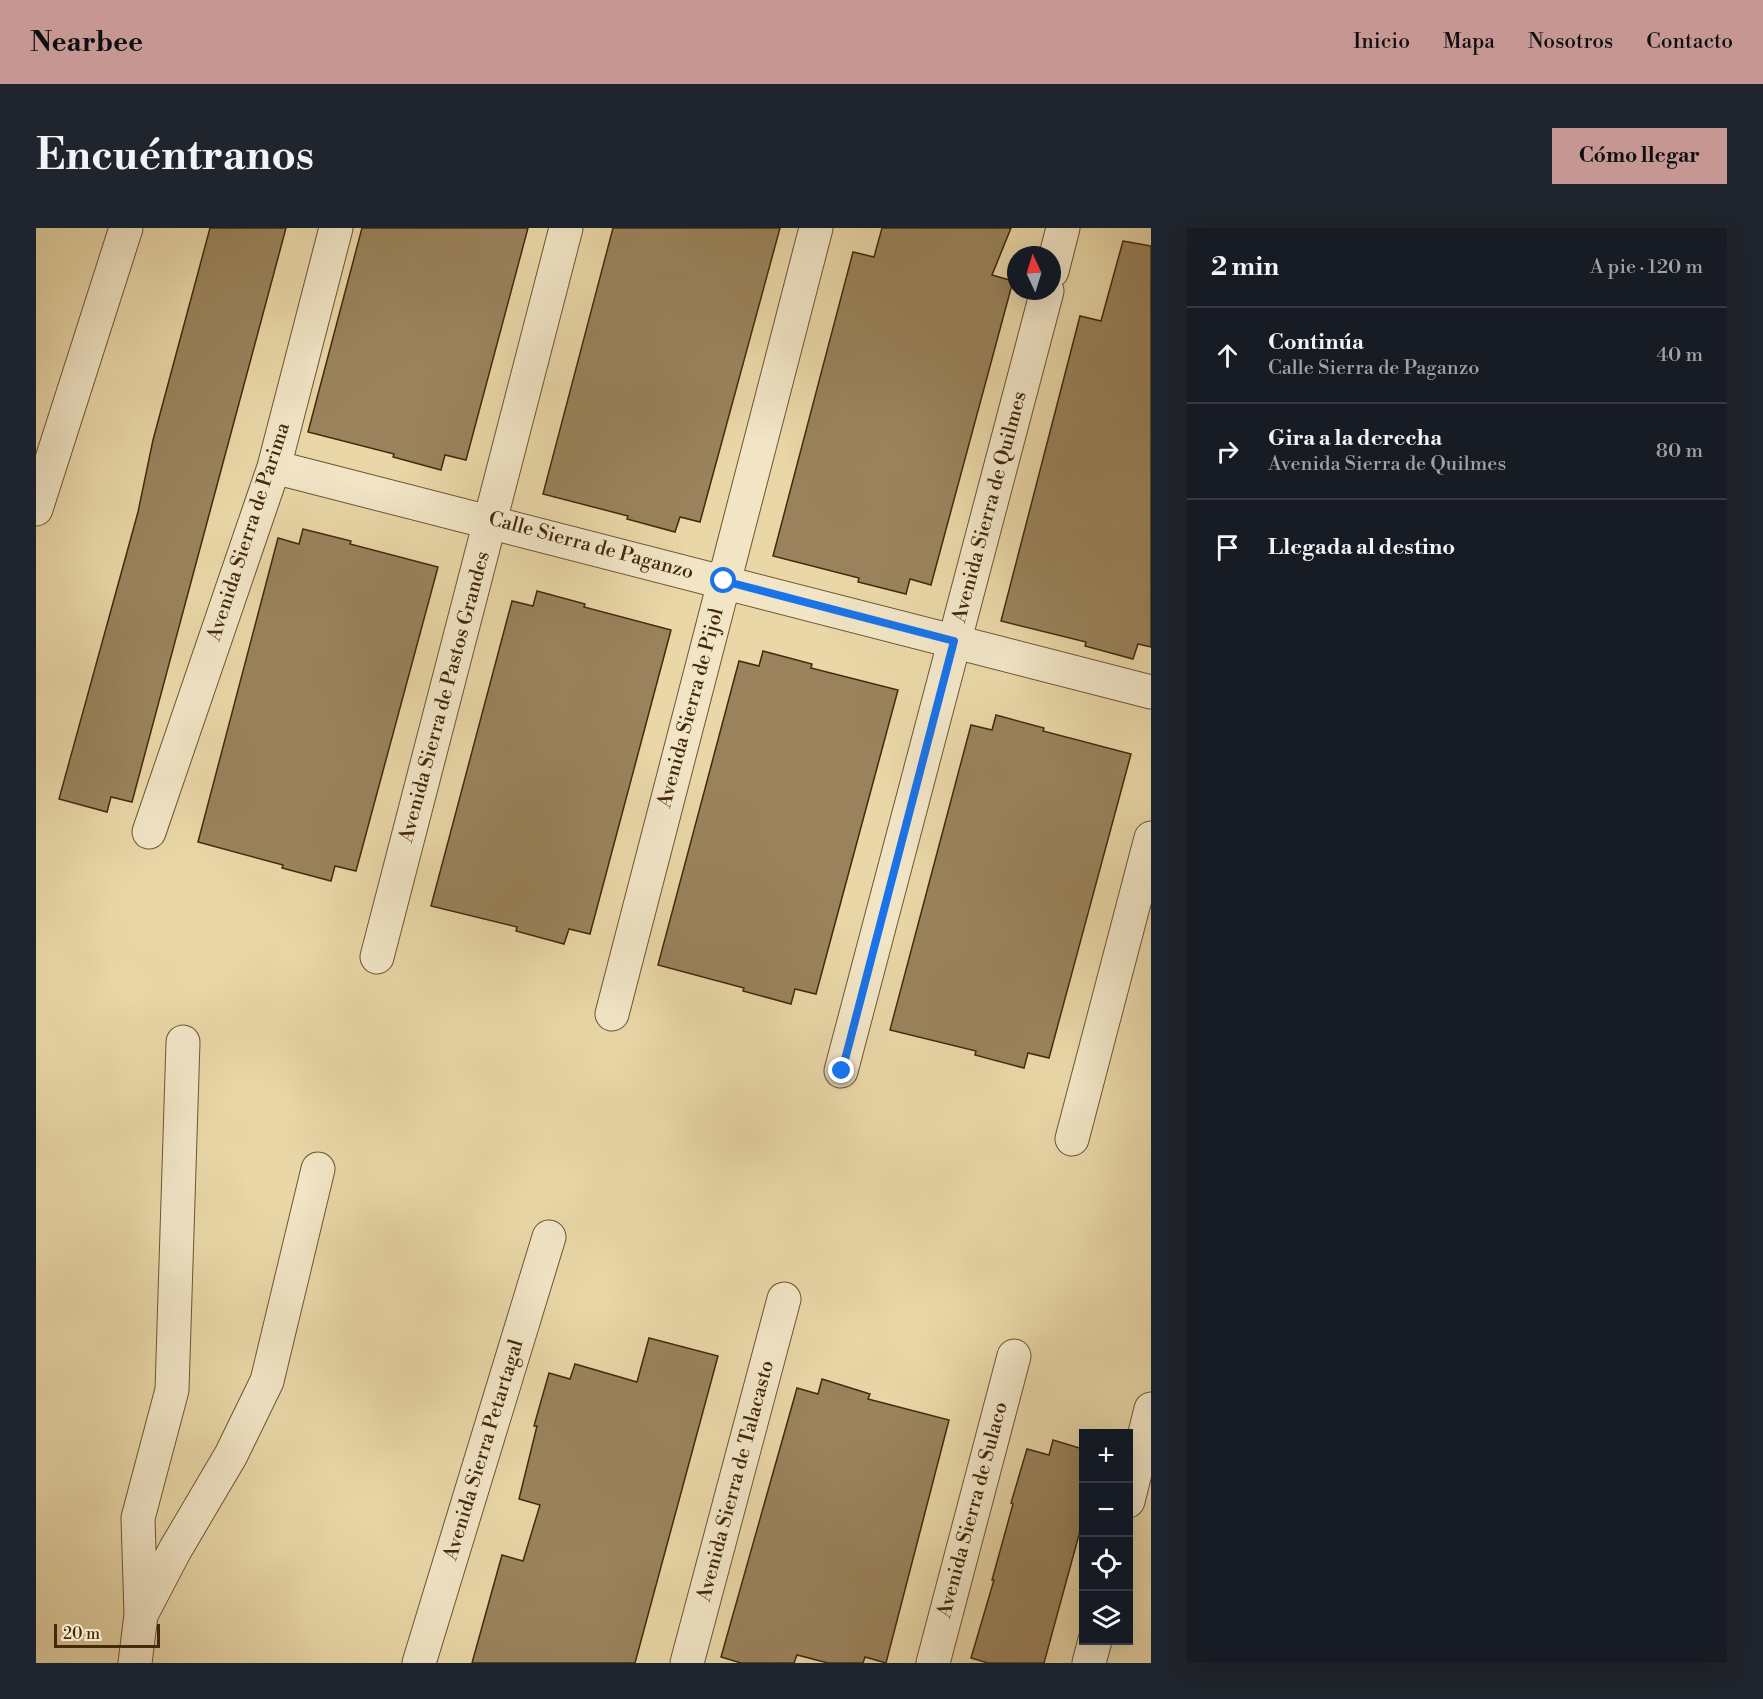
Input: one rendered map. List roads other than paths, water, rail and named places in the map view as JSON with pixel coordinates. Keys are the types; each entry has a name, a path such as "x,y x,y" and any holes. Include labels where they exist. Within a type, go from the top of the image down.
{"street":[{"path":"36,509 126,228"},
{"name":"Avenida Sierra de Parima","path":"149,832 274,467 336,228"},
{"name":"Avenida Sierra de Pastos Grandes","path":"376,957 492,521 566,228"},
{"name":"Avenida Sierra de Pijol","path":"612,1014 816,228"},
{"path":"1059,246 1064,228"},
{"name":"Avenida Sierra de Quilmes","path":"842,1071 1045,300"},
{"name":"Calle Sierra de Paganzo","path":"274,467 492,521 1151,692"},
{"path":"1072,1138 1151,838"},
{"path":"135,1663 141,1614 138,1518 172,1390 183,1042"},
{"path":"141,1614 175,1550 231,1455 267,1381 318,1169"},
{"name":"Avenida Sierra Petartagal","path":"419,1663 549,1237"},
{"name":"Avenida Sierra de Talacasto","path":"687,1663 784,1299"},
{"name":"Avenida Sierra de Sulaco","path":"933,1663 1014,1356"},
{"path":"1132,1483 1151,1409"},
{"path":"1089,1663 1094,1645"}]}
